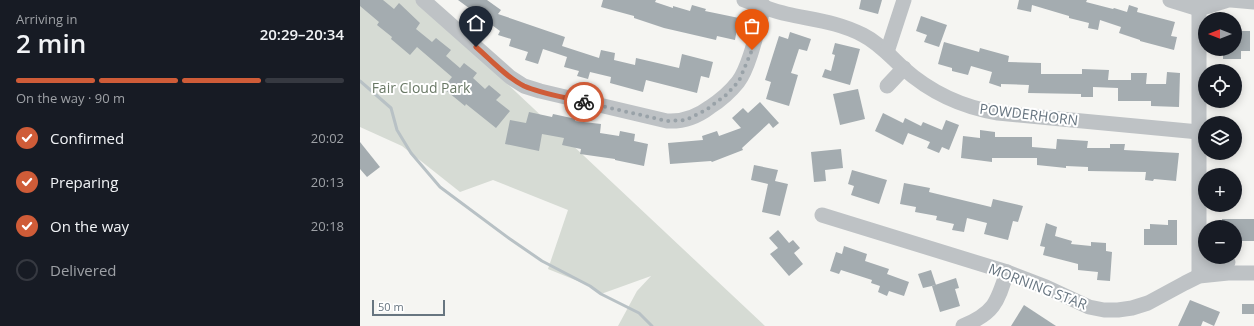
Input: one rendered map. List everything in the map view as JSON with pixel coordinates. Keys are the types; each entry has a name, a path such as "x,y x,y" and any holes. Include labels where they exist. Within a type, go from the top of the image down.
{"street":[{"name":"POWDERHORN","path":"744,0 786,14 821,20 848,28 874,41 924,85 947,98 972,108 986,111 1198,132"},
{"path":"887,52 904,0"},
{"path":"1170,0 1199,5 1230,0 1254,2"},
{"path":"429,2 510,77 524,86 667,121 678,122 706,110 726,95 739,81 752,50 764,6"},
{"path":"1199,5 1199,116"},
{"path":"887,86 904,68"},
{"path":"1199,160 1200,269 1220,264"},
{"name":"MORNING STAR","path":"822,215 1007,272 1046,287 1089,307 1104,310 1132,308 1148,303 1185,283 1200,269 1228,273 1254,273"},
{"path":"963,326 982,317 994,306 1000,296 1007,272"}],"green space":[{"name":"Fair Cloud Park","path":"360,0 418,0 765,326 618,326 637,291 651,276 601,294 590,286 548,269 568,210 493,180 460,192 402,146 360,127"}],"building":[{"path":"360,0 383,0 394,9 399,3 420,23 416,29 432,42 436,38 451,50 446,56 460,68 464,63 477,73 473,78 485,89 489,85 501,95 496,100 510,111 496,128 443,88 452,77 417,47 410,55 391,39 392,37 377,25 379,22 360,6"},
{"path":"458,0 487,0 501,10 498,14 565,37 562,46 599,58 601,50 615,53 614,60 635,65 636,58 679,68 682,54 713,62 709,78 701,76 697,93 646,80 643,92 610,83 611,77 590,72 588,79 577,76 579,71 564,67 567,57 543,49 538,64 525,60 528,52 509,46 511,39 498,35 500,31"},
{"path":"603,0 656,0 655,2 673,8 673,6 690,11 692,5 706,9 705,11 739,18 735,40 717,36 716,40 664,28 634,18 634,16 601,7"},
{"path":"861,0 882,0 878,14 859,9"},
{"path":"1019,0 1087,0 1086,2 1127,12 1129,5 1138,8 1137,12 1175,22 1171,36 1177,37 1174,50 1140,41 1119,33 1121,27 1100,20 1098,30 1088,28 1089,23 1069,18 1069,16 1032,5 1031,12 1017,9"},
{"path":"921,16 947,25 939,47 924,42 927,35 916,31"},
{"path":"1242,31 1250,31 1250,51 1242,51"},
{"path":"790,32 811,39 807,51 799,49 791,73 798,75 789,106 766,99 771,82 765,80 779,36 788,39"},
{"path":"944,42 979,52 980,48 1009,56 1008,62 1041,63 1041,74 1082,74 1082,69 1109,70 1108,80 1131,80 1131,73 1147,73 1146,84 1166,84 1167,72 1180,73 1179,107 1151,106 1151,101 1118,101 1118,88 1093,87 1093,97 1081,97 1081,94 1028,93 1029,85 1001,84 1001,87 989,83 992,72 971,66 968,75 952,71 952,68 938,64"},
{"path":"835,43 860,49 850,85 822,77 825,69 831,71 835,55 832,54"},
{"path":"1223,56 1241,56 1241,59 1223,59"},
{"path":"858,89 865,119 840,125 833,94"},
{"path":"760,102 779,123 773,128 769,123 742,148 743,150 712,162 670,164 668,143 703,140 702,136 717,131 719,136 741,128 732,118 743,108 748,113"},
{"path":"529,112 552,117 553,114 576,119 575,121 601,124 600,133 619,136 620,131 635,134 634,141 648,144 644,166 615,159 580,154 581,149 562,145 564,138 542,134 539,151 505,144 510,120 526,123"},
{"path":"883,113 903,123 905,118 921,126 923,122 942,130 946,120 959,125 949,150 942,147 939,153 927,148 930,142 908,133 903,145 875,131"},
{"path":"980,130 995,132 995,137 1032,137 1032,147 1056,149 1057,139 1088,141 1087,148 1110,148 1110,144 1125,144 1124,150 1179,153 1176,181 1154,179 1153,181 1145,180 1146,172 1088,171 1088,167 1066,166 1066,168 1037,165 1037,158 992,158 992,162 961,158 963,136 980,138"},
{"path":"360,142 380,167 367,177 360,169"},
{"path":"841,149 843,168 825,170 826,181 814,182 811,152"},
{"path":"754,165 778,170 775,181 788,184 780,216 762,212 768,184 751,180"},
{"path":"852,170 887,180 879,204 851,195 854,186 848,184"},
{"path":"904,183 930,188 929,192 991,207 993,199 1023,206 1018,222 1013,221 1008,240 984,234 987,223 967,218 964,232 952,230 954,224 936,220 937,216 915,212 916,207 900,204"},
{"path":"1254,219 1254,241 1242,241 1242,220 1222,220"},
{"path":"1168,220 1177,220 1177,245 1144,245 1144,229 1150,229 1150,224 1168,225"},
{"path":"1046,223 1057,227 1055,236 1072,241 1071,244 1091,246 1091,242 1106,243 1106,251 1112,252 1110,281 1097,280 1098,272 1078,270 1078,264 1043,255 1045,247 1040,246"},
{"path":"778,230 789,243 793,240 800,248 794,253 803,264 789,276 770,254 778,248 769,238"},
{"path":"844,246 867,254 865,261 889,269 887,274 909,282 904,296 889,291 887,296 878,292 880,286 871,283 872,280 841,270 839,274 830,271 836,252 842,254"},
{"path":"931,270 936,285 923,288 918,274"},
{"path":"956,278 959,288 955,289 960,306 940,312 932,286"},
{"path":"1190,300 1220,312 1214,326 1203,321 1201,326 1178,326"},
{"path":"1242,304 1254,304 1254,314 1242,314"},
{"path":"1024,305 1056,326 1011,326"}],"waterway":[{"path":"360,81 391,108 397,130 411,153 440,187 542,261 590,286 601,294 639,313 652,326"}],"way so far":[{"path":"584,102 667,121 678,122 686,120 706,110 726,95 739,81 752,50"}],"route":[{"path":"476,47 510,77 524,86 584,102"}]}
